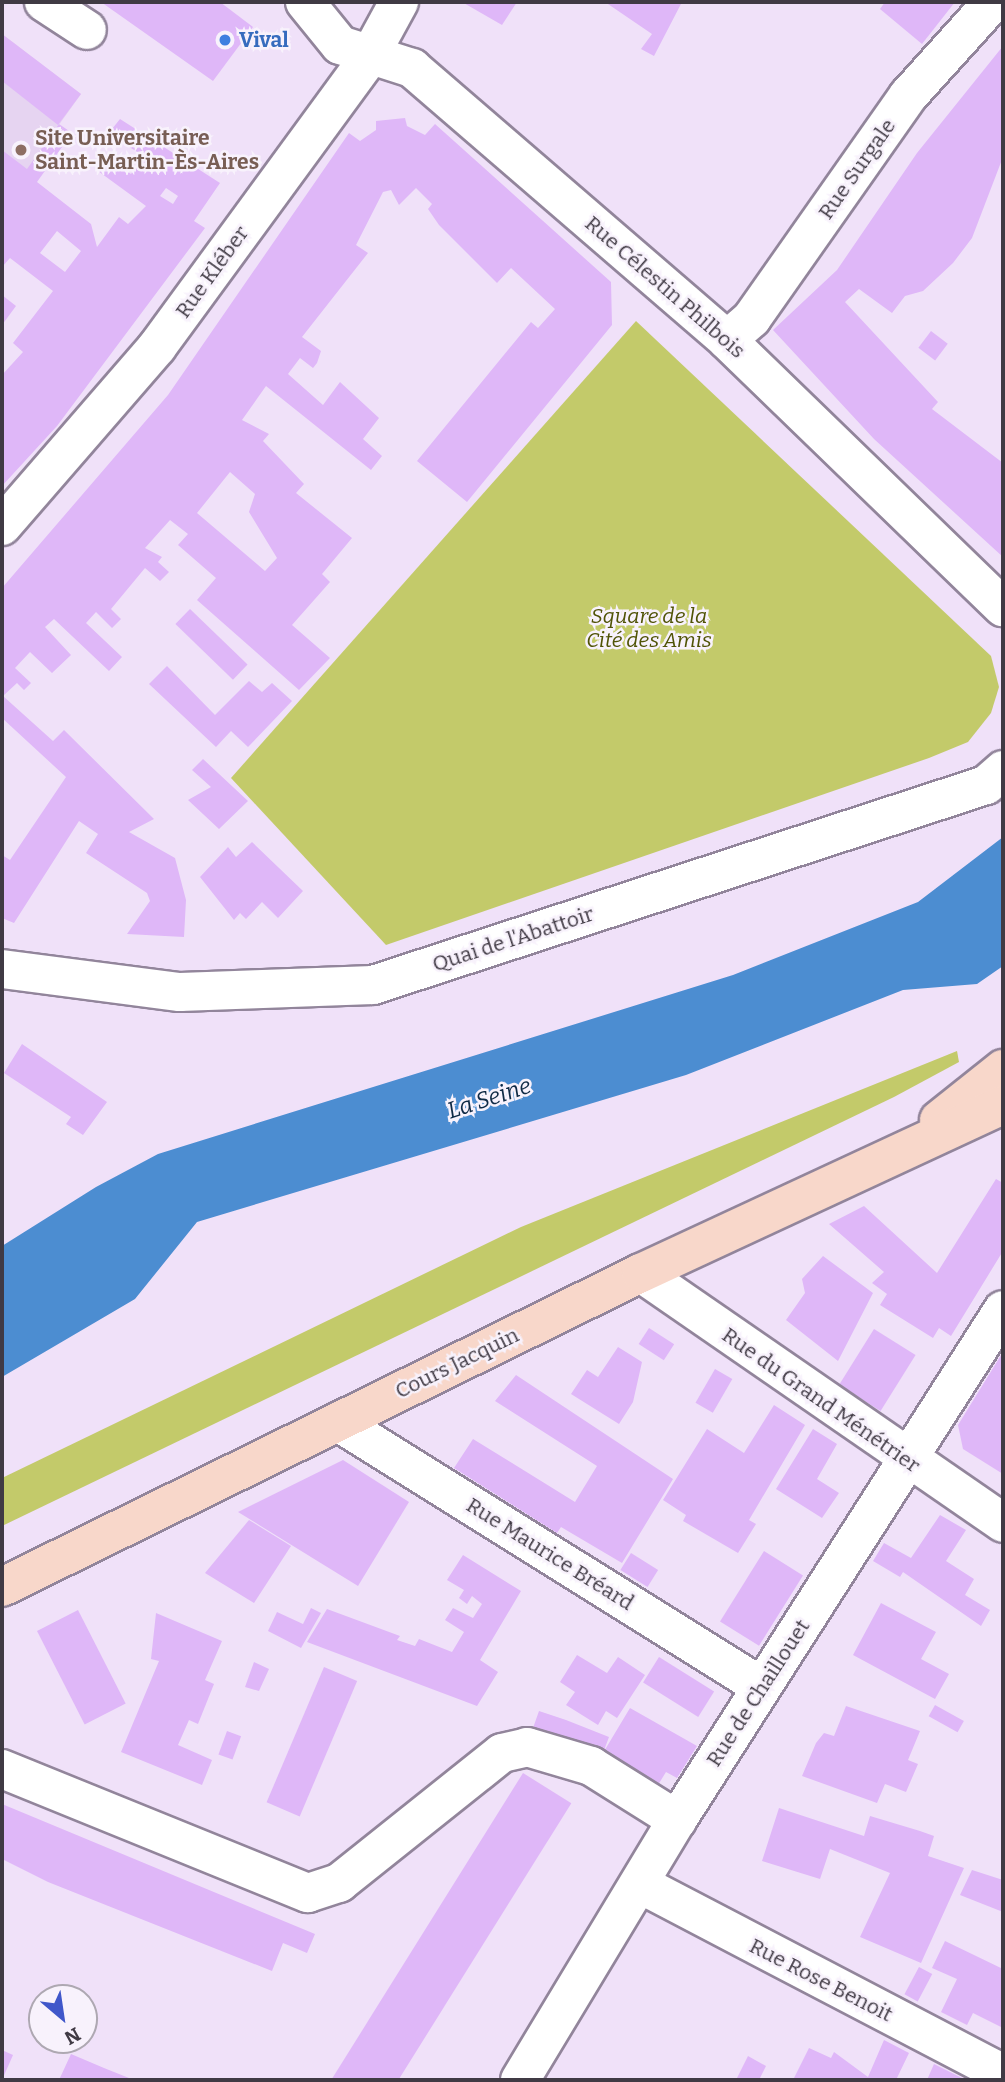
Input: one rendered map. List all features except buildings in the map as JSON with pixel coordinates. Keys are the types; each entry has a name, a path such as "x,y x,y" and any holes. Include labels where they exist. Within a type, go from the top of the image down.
{"main road":[{"name":"Cours Jacquin","path":"914,1142 1003,1069"},
{"name":"Cours Jacquin","path":"2,1587 641,1273 914,1142 1003,1105"}],"street":[{"path":"44,2 87,30"},
{"name":"Rue Célestin Philbois","path":"305,2 340,44 369,57 412,68 727,340 1003,607"},
{"name":"Rue Kléber","path":"5,517 157,347 369,57 399,2"},
{"name":"Rue Surgale","path":"727,340 752,318 908,96 993,2"},
{"name":"Quai de l'Abattoir","path":"2,969 180,992 373,985 986,785 1003,770"},
{"name":"Rue du Grand Ménétrier","path":"641,1273 910,1464 1003,1523"},
{"name":"Rue de Chaillouet","path":"520,2080 761,1686 910,1464 1003,1310"},
{"name":"Rue Maurice Bréard","path":"338,1422 761,1686"},
{"path":"2,1769 308,1894 339,1883 502,1753 527,1746 592,1766 677,1820"},
{"name":"Rue Rose Benoit","path":"640,1884 1003,2074"}],"shaded area":[{"name":"Site Universitaire Saint-Martin-Ès-Aires","path":"2,34 81,94 2,205"}],"green space":[{"name":"Square de la Cité des Amis","path":"636,321 991,656 999,687 991,713 968,742 929,758 386,945 231,778"},
{"path":"957,1051 959,1062 894,1097 2,1526 2,1478 521,1227"}],"water":[{"name":"La Seine","path":"1003,837 1003,966 977,984 903,990 686,1075 197,1222 135,1299 2,1377 2,1246 96,1187 158,1154 733,975 918,902"}],"place":[{"name":"Vival","path":"225,40"},
{"name":"Site Universitaire Saint-Martin-Ès-Aires","path":"21,150"}]}
